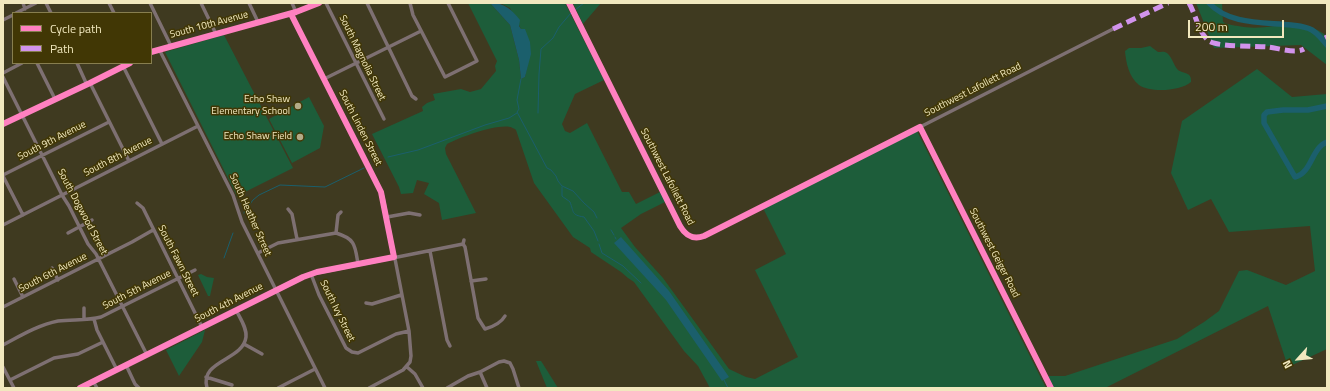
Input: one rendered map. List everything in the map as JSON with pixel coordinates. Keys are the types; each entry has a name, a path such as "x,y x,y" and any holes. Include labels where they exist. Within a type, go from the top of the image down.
{"street":[{"path":"22,3 25,9"},
{"path":"18,12 36,3"},
{"path":"46,3 50,12"},
{"path":"109,3 114,12"},
{"path":"150,3 171,46"},
{"path":"201,3 216,34"},
{"path":"249,3 258,22"},
{"name":"South Linden Street","path":"292,3 293,13 324,79 379,187 409,331 411,356 407,367"},
{"name":"South 10th Avenue","path":"152,52 293,13 319,3"},
{"name":"South Magnolia Street","path":"326,3 384,119"},
{"path":"367,3 412,96 416,99"},
{"path":"410,3 413,15 445,77 477,61 448,3"},
{"name":"Southwest Lafollett Road","path":"568,3 680,226 685,234 698,238 1113,29"},
{"path":"324,79 421,31"},
{"name":"South Heather Street","path":"159,50 233,195 242,222 325,388"},
{"path":"3,73 20,64"},
{"path":"37,64 55,100"},
{"path":"78,64 129,161"},
{"path":"3,124 128,64"},
{"path":"123,66 162,144"},
{"name":"South Dogwood Street","path":"3,77 62,195 88,244 98,259 147,355"},
{"name":"South 9th Avenue","path":"3,176 109,122"},
{"name":"South 8th Avenue","path":"3,225 198,126"},
{"name":"Southwest Geiger Road","path":"920,127 1051,388"},
{"path":"3,176 23,215"},
{"name":"South Fawn Street","path":"137,203 143,208 202,327"},
{"path":"288,209 292,214 297,239"},
{"path":"336,232 338,215 341,212"},
{"path":"386,217 409,213 420,215"},
{"path":"68,233 92,220"},
{"name":"South 6th Avenue","path":"3,307 153,230"},
{"path":"258,253 278,243 336,232 346,236 352,241 358,264"},
{"path":"464,240 463,244 478,318 485,329 502,321 505,316"},
{"name":"South 4th Avenue","path":"80,388 311,274 463,244"},
{"path":"430,251 447,340 450,346"},
{"path":"52,268 58,280"},
{"name":"South 5th Avenue","path":"3,345 48,323 94,319 105,315 195,270"},
{"name":"South Ivy Street","path":"311,274 318,295 346,348 352,352 358,353 396,334 409,331"},
{"path":"471,281 486,278"},
{"path":"14,279 23,297"},
{"path":"366,303 372,304 401,295"},
{"path":"84,308 84,319"},
{"path":"206,388 206,377 209,371 244,344 246,336 245,329 236,310"},
{"path":"94,319 97,330 117,370"},
{"path":"10,380 54,358 78,354 103,342"},
{"path":"244,344 262,354"},
{"path":"450,387 468,376 504,361 510,363 519,388"},
{"path":"126,365 135,384 139,388"},
{"path":"3,367 14,388"},
{"path":"370,388 399,373 407,367 415,374 423,388"},
{"path":"278,388 315,369"},
{"path":"480,372 487,388"},
{"path":"206,377 232,385"},
{"path":"93,381 97,388"}],"green space":[{"path":"468,3 490,3 510,25 519,60 521,79 525,77 528,63 521,29 510,8 500,3 565,3 604,80 575,94 562,124 565,131 570,133 587,123 622,192 629,192 636,204 660,192 665,202 641,214 621,228 635,247 663,278 729,369 746,377 755,379 798,357 755,270 786,254 763,208 917,131 1046,388 710,388 698,366 684,351 634,282 591,252 590,248 573,237 534,183 515,129 511,127 496,127 488,129 453,141 447,144 445,148 446,154 476,213 442,220 439,203 424,194 429,183 417,180 413,193 401,194 399,187 372,134 423,111 422,107 435,100 433,94 461,89 470,92 481,89 496,71 495,66 497,61"},
{"path":"573,3 601,3 583,24"},
{"path":"1196,3 1222,3 1223,22 1230,25 1250,28 1294,25 1305,26 1316,30 1327,36 1327,65 1301,45 1214,48"},
{"path":"224,35 293,168 237,196 165,52"},
{"path":"1150,46 1158,52 1167,53 1178,70 1190,76 1191,82 1180,87 1165,90 1144,88 1139,85 1129,70 1125,51 1129,48"},
{"path":"1257,69 1292,97 1327,94 1327,349 1288,367 1268,306 1105,388 1054,388 1048,376 1065,376 1177,339 1204,322 1219,311 1239,271 1247,270 1286,285 1315,271 1310,226 1229,232 1211,199 1188,210 1171,173 1182,121"},
{"name":"Echo Shaw Field","path":"309,97 324,126 320,148 292,163 269,119"},
{"path":"201,274 214,278 210,296 208,296 198,275"},
{"path":"205,330 202,342 179,376 166,350"},
{"path":"536,361 541,361 558,388 547,388"}],"water":[{"path":"490,3 504,5 511,10 520,20 519,26 521,29 525,29 530,42 531,54 525,77 521,79 519,60 510,25"},
{"path":"621,237 669,291 729,377 722,381 666,300 614,243"}],"waterway":[{"path":"575,10 584,3"},
{"path":"1209,3 1217,10 1237,19 1258,23 1302,26 1316,33 1327,45"},
{"path":"538,113 541,49 553,38 559,27 571,13"},
{"path":"521,79 517,100 519,109 517,112 547,168 551,170 562,186 573,191 594,212 597,218"},
{"path":"1327,106 1308,110 1283,110 1267,112 1264,115 1264,123 1295,177 1301,175 1305,171 1318,149 1327,142"},
{"path":"388,157 418,150 485,125 509,118 517,113"},
{"path":"244,213 253,200 259,195 280,185 325,187 364,168"},
{"path":"562,187 562,196 570,202 575,214 584,217 594,231 598,241"},
{"path":"611,230 614,235"},
{"path":"224,258 233,233"},
{"path":"599,244 602,253 623,266 641,283"},
{"path":"724,380 728,388"}],"marked path":[{"path":"1113,29 1168,3"},
{"path":"1189,3 1202,33 1209,41 1213,43 1268,47 1291,51 1304,49"}],"cycle path":[{"path":"152,52 296,12 319,3"},
{"path":"569,3 680,226 687,235 696,238 704,236 920,127 1051,388"},
{"path":"80,388 303,277 317,272 394,257 381,192 291,14"},
{"path":"3,124 128,64"}],"place":[{"name":"Echo Shaw Elementary School","path":"298,106"},
{"name":"Echo Shaw Field","path":"300,137"}]}
